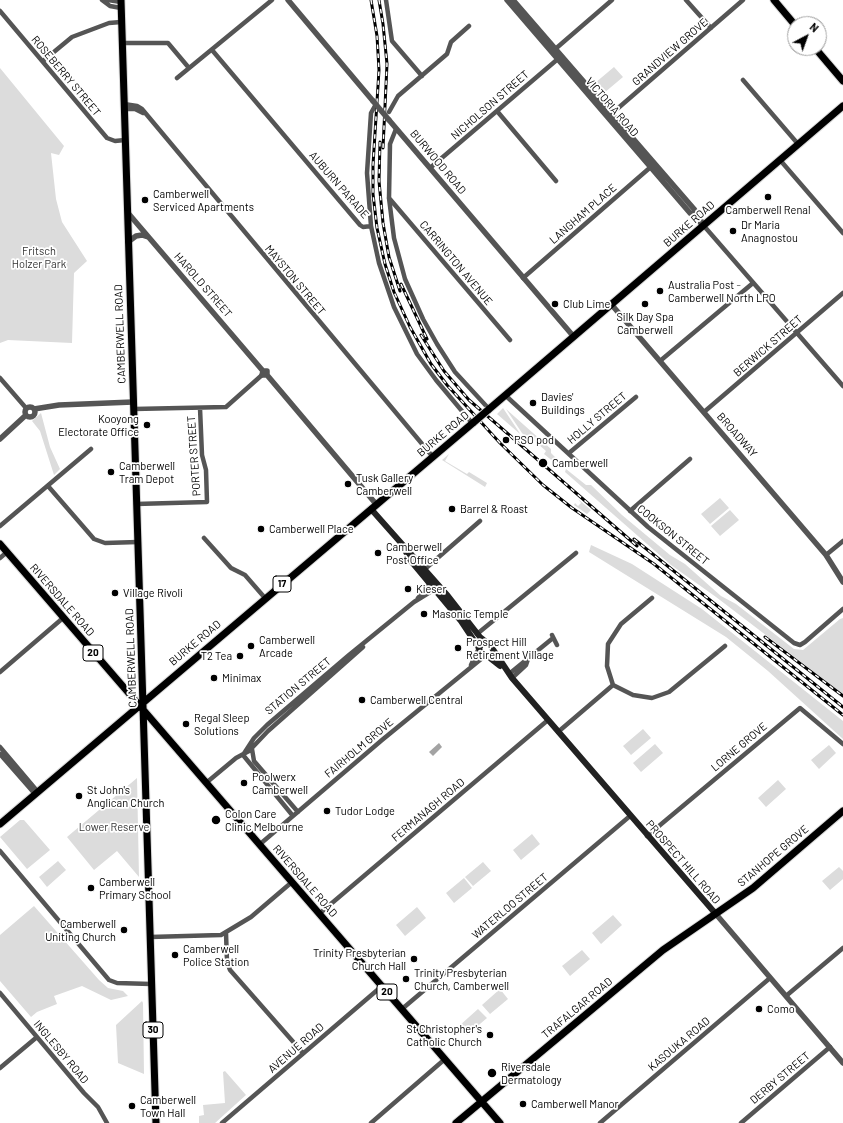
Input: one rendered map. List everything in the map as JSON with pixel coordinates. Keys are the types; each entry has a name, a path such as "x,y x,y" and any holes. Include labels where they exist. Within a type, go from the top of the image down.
{"main road":[{"path":"774,0 788,16"},
{"name":"CAMBERWELL ROAD","path":"121,3 156,1123"},
{"path":"822,56 843,81"},
{"name":"BURKE ROAD","path":"0,824 142,707 265,598 574,337 843,106"},
{"name":"PROSPECT HILL ROAD","path":"373,507 422,571 458,612 476,637 479,648"},
{"name":"RIVERSDALE ROAD","path":"0,544 500,1123"},
{"name":"PROSPECT HILL ROAD","path":"430,579 441,597 450,602"},
{"name":"PROSPECT HILL ROAD","path":"476,637 489,645 510,676 715,914"},
{"path":"482,644 489,645 490,652 486,655 481,653 479,648 482,644"},
{"name":"PROSPECT HILL ROAD","path":"486,655 510,676"},
{"name":"STANHOPE GROVE","path":"715,914 758,884 843,811"},
{"name":"TRAFALGAR ROAD","path":"456,1123 663,950 715,914"}],"street":[{"path":"102,0 110,6 121,3"},
{"path":"108,0 121,3"},
{"path":"177,78 272,0"},
{"name":"BURWOOD ROAD","path":"288,0 374,104 574,337"},
{"path":"386,0 392,41 422,76"},
{"path":"554,51 612,0"},
{"path":"686,0 711,28"},
{"name":"GRANDVIEW GROVE","path":"610,116 743,0"},
{"name":"VICTORIA ROAD","path":"511,1 653,166 694,209 704,226 843,386"},
{"name":"ROSEBERRY STREET","path":"0,11 107,138 115,141 125,140"},
{"path":"42,61 72,37 109,23 121,22"},
{"path":"389,112 397,98 447,54 451,42 470,26"},
{"path":"122,43 168,43 189,68"},
{"name":"AUBURN PARADE","path":"212,50 360,225 363,227 371,226 385,281 411,343 427,370 473,422"},
{"name":"NICHOLSON STREET","path":"430,168 560,57"},
{"path":"743,80 798,144"},
{"path":"371,226 367,166 371,113 374,104"},
{"name":"MAYSTON STREET","path":"124,106 145,114 433,457"},
{"path":"497,111 556,181"},
{"path":"396,129 391,138 389,148 389,198 394,238 406,278 423,319 455,372 489,409"},
{"path":"780,160 843,233"},
{"name":"LANGHAM PLACE","path":"523,278 653,166"},
{"name":"CARRINGTON AVENUE","path":"389,198 510,340"},
{"name":"HAROLD STREET","path":"127,213 264,374 373,507"},
{"path":"128,242 134,237 141,235 148,237"},
{"path":"660,361 753,283"},
{"name":"BERWICK STREET","path":"704,412 843,293"},
{"name":"BROADWAY","path":"611,304 826,555 843,582"},
{"path":"26,408 31,407 34,409 59,405 200,408 226,407 264,374"},
{"path":"0,378 26,408 26,415"},
{"name":"COOKSON STREET","path":"505,395 569,453 630,512 794,643 800,645 805,642 841,613 843,609"},
{"name":"HOLLY STREET","path":"569,453 636,396"},
{"name":"PORTER STREET","path":"136,504 207,502 206,470 202,455 200,408"},
{"path":"0,438 26,415 33,416 34,409"},
{"path":"0,526 91,449"},
{"path":"630,512 690,459"},
{"path":"48,486 94,540 105,543 138,542"},
{"path":"422,571 480,521"},
{"path":"204,538 231,568 245,575 265,598"},
{"path":"826,555 843,541"},
{"path":"0,558 7,552"},
{"path":"476,637 576,553"},
{"name":"STATION STREET","path":"243,755 257,739 300,699 414,602 427,588 430,579"},
{"name":"STATION STREET","path":"414,602 435,589"},
{"path":"427,595 436,594 441,597"},
{"path":"652,598 621,624 608,644 607,666 614,685 633,695 652,698 669,692 725,646"},
{"path":"0,672 63,618"},
{"path":"510,676 552,637 557,646"},
{"name":"FAIRHOLM GROVE","path":"470,666 479,648"},
{"name":"FAIRHOLM GROVE","path":"259,845 470,666 486,655"},
{"path":"558,732 614,685"},
{"name":"LORNE GROVE","path":"647,836 800,708 843,744"},
{"name":"FERMANAGH ROAD","path":"319,914 548,720"},
{"name":"STATION STREET","path":"206,783 236,758 253,748 257,739"},
{"path":"0,747 36,793"},
{"path":"253,748 251,751 253,759 265,778 267,785 293,816"},
{"path":"0,754 36,793"},
{"path":"243,755 265,778 272,781 298,812"},
{"path":"267,785 272,781"},
{"name":"WATERLOO STREET","path":"402,1009 630,816"},
{"path":"0,851 109,980 114,982 151,984"},
{"path":"150,937 221,935 251,917 292,882"},
{"name":"PROSPECT HILL ROAD","path":"715,914 843,1063"},
{"path":"226,933 227,962 230,970 303,1053"},
{"path":"786,996 843,948"},
{"name":"KASOUKA ROAD","path":"600,1123 770,978"},
{"name":"AVENUE ROAD","path":"222,1123 382,986"},
{"name":"INGLESBY ROAD","path":"0,993 84,1093 98,1107 107,1123"},
{"path":"0,1068 37,1037"},
{"name":"DERBY STREET","path":"741,1123 830,1047"},
{"path":"371,1123 445,1059"}],"green space":[{"path":"614,67 623,77 604,93 595,83"},
{"name":"Fritsch Holzer Park","path":"0,68 64,146 59,155 51,153 56,199 62,222 87,261 74,273 72,343 8,340 0,343"},
{"path":"503,408 519,432 520,434 497,414"},
{"path":"506,409 551,449 551,453 562,464 560,467 544,454 546,451 530,437 528,439 522,433"},
{"path":"41,413 50,447 60,469 54,475 40,431 32,421"},
{"path":"449,454 445,461 467,474 469,472 487,483 485,487 442,460"},
{"path":"566,469 586,485 591,485 622,515 670,555 685,564 721,596 736,604 794,649 803,650 843,618 843,694 716,597 671,565 565,472"},
{"path":"720,498 729,508 710,524 701,514"},
{"path":"578,499 591,510 587,514 574,505 575,503 578,506 581,503"},
{"path":"730,510 739,520 720,536 711,526"},
{"path":"591,545 632,564 702,609 843,721 843,739 768,671 726,637 589,552"},
{"path":"643,729 651,738 631,755 623,746"},
{"path":"655,744 663,753 641,772 633,763"},
{"path":"829,745 836,753 819,769 811,760"},
{"name":"Lower Reserve","path":"137,778 139,877 117,851 94,870 67,837"},
{"path":"778,780 786,789 766,807 758,798"},
{"path":"20,820 24,820 50,850 27,869 0,837"},
{"path":"532,834 540,844 521,860 513,850"},
{"path":"58,861 66,870 47,887 39,877"},
{"path":"483,862 491,871 473,886 465,877"},
{"path":"839,867 843,871 843,879 830,890 822,881"},
{"path":"464,878 472,888 454,903 446,893"},
{"path":"34,906 99,980 108,988 123,991 128,996 111,1000 82,986 54,996 57,1004 37,1012 31,1017 0,981 0,935"},
{"path":"417,907 426,918 405,936 396,925"},
{"path":"613,915 622,925 601,944 592,933"},
{"path":"582,950 590,959 570,976 562,966"},
{"path":"500,989 508,999 490,1014 482,1005"},
{"path":"142,1001 144,1074 118,1063 116,1025"},
{"path":"478,1009 487,1018 467,1035 459,1026"},
{"path":"225,1071 246,1095 215,1123 199,1123 199,1116 204,1115 203,1105 225,1103 223,1072"}],"shaded area":[{"path":"439,743 442,747 433,756 429,752"}],"tram line":[{"path":"0,826 843,108"},
{"path":"0,542 502,1123"},
{"path":"140,710 145,727 157,1123"}],"railway":[{"path":"371,0 377,36 379,70 373,165 373,194 377,228 385,264 394,292 410,327 431,364 447,385 500,443 543,485 572,508 654,564 843,715"},
{"path":"379,0 387,64 383,148"},
{"path":"380,142 379,181 383,223 389,257 400,291"},
{"path":"401,284 427,339"},
{"path":"421,335 444,371 469,400 637,546"},
{"path":"634,539 843,707"},
{"path":"765,637 843,696"}],"place":[{"name":"Camberwell Renal","path":"768,197"},
{"name":"Camberwell Serviced Apartments","path":"145,200"},
{"name":"Dr Maria Anagnostou","path":"733,231"},
{"name":"Australia Post - Camberwell North LPO","path":"660,291"},
{"name":"Club Lime","path":"555,304"},
{"name":"Silk Day Spa Camberwell","path":"645,304"},
{"name":"Davies' Buildings","path":"533,403"},
{"name":"Kooyong Electorate Office","path":"147,425"},
{"name":"PSO pod","path":"506,440"},
{"name":"Camberwell","path":"543,463"},
{"name":"Camberwell Tram Depot","path":"111,472"},
{"name":"Tusk Gallery Camberwell","path":"348,484"},
{"name":"Barrel & Roast","path":"452,509"},
{"name":"Camberwell Place","path":"261,529"},
{"name":"Camberwell Post Office","path":"378,553"},
{"name":"Kieser","path":"408,589"},
{"name":"Village Rivoli","path":"115,593"},
{"name":"Masonic Temple","path":"424,614"},
{"name":"Camberwell Arcade","path":"251,646"},
{"name":"Prospect Hill Retirement Village","path":"458,648"},
{"name":"T2 Tea","path":"240,656"},
{"name":"Minimax","path":"214,678"},
{"name":"Camberwell Central","path":"362,700"},
{"name":"Regal Sleep Solutions","path":"186,724"},
{"name":"Poolwerx Camberwell","path":"244,783"},
{"name":"St John's Anglican Church","path":"79,796"},
{"name":"Tudor Lodge","path":"327,811"},
{"name":"Colon Care Clinic Melbourne","path":"216,820"},
{"name":"Camberwell Primary School","path":"91,888"},
{"name":"Camberwell Uniting Church","path":"124,930"},
{"name":"Camberwell Police Station","path":"175,955"},
{"name":"Trinity Presbyterian Church Hall","path":"414,959"},
{"name":"Trinity Presbyterian Church, Camberwell","path":"406,979"},
{"name":"Como","path":"759,1009"},
{"name":"St Christopher's Catholic Church","path":"490,1035"},
{"name":"Riversdale Dermatology","path":"492,1073"},
{"name":"Camberwell Manor","path":"523,1104"},
{"name":"Camberwell Town Hall","path":"132,1106"}]}
